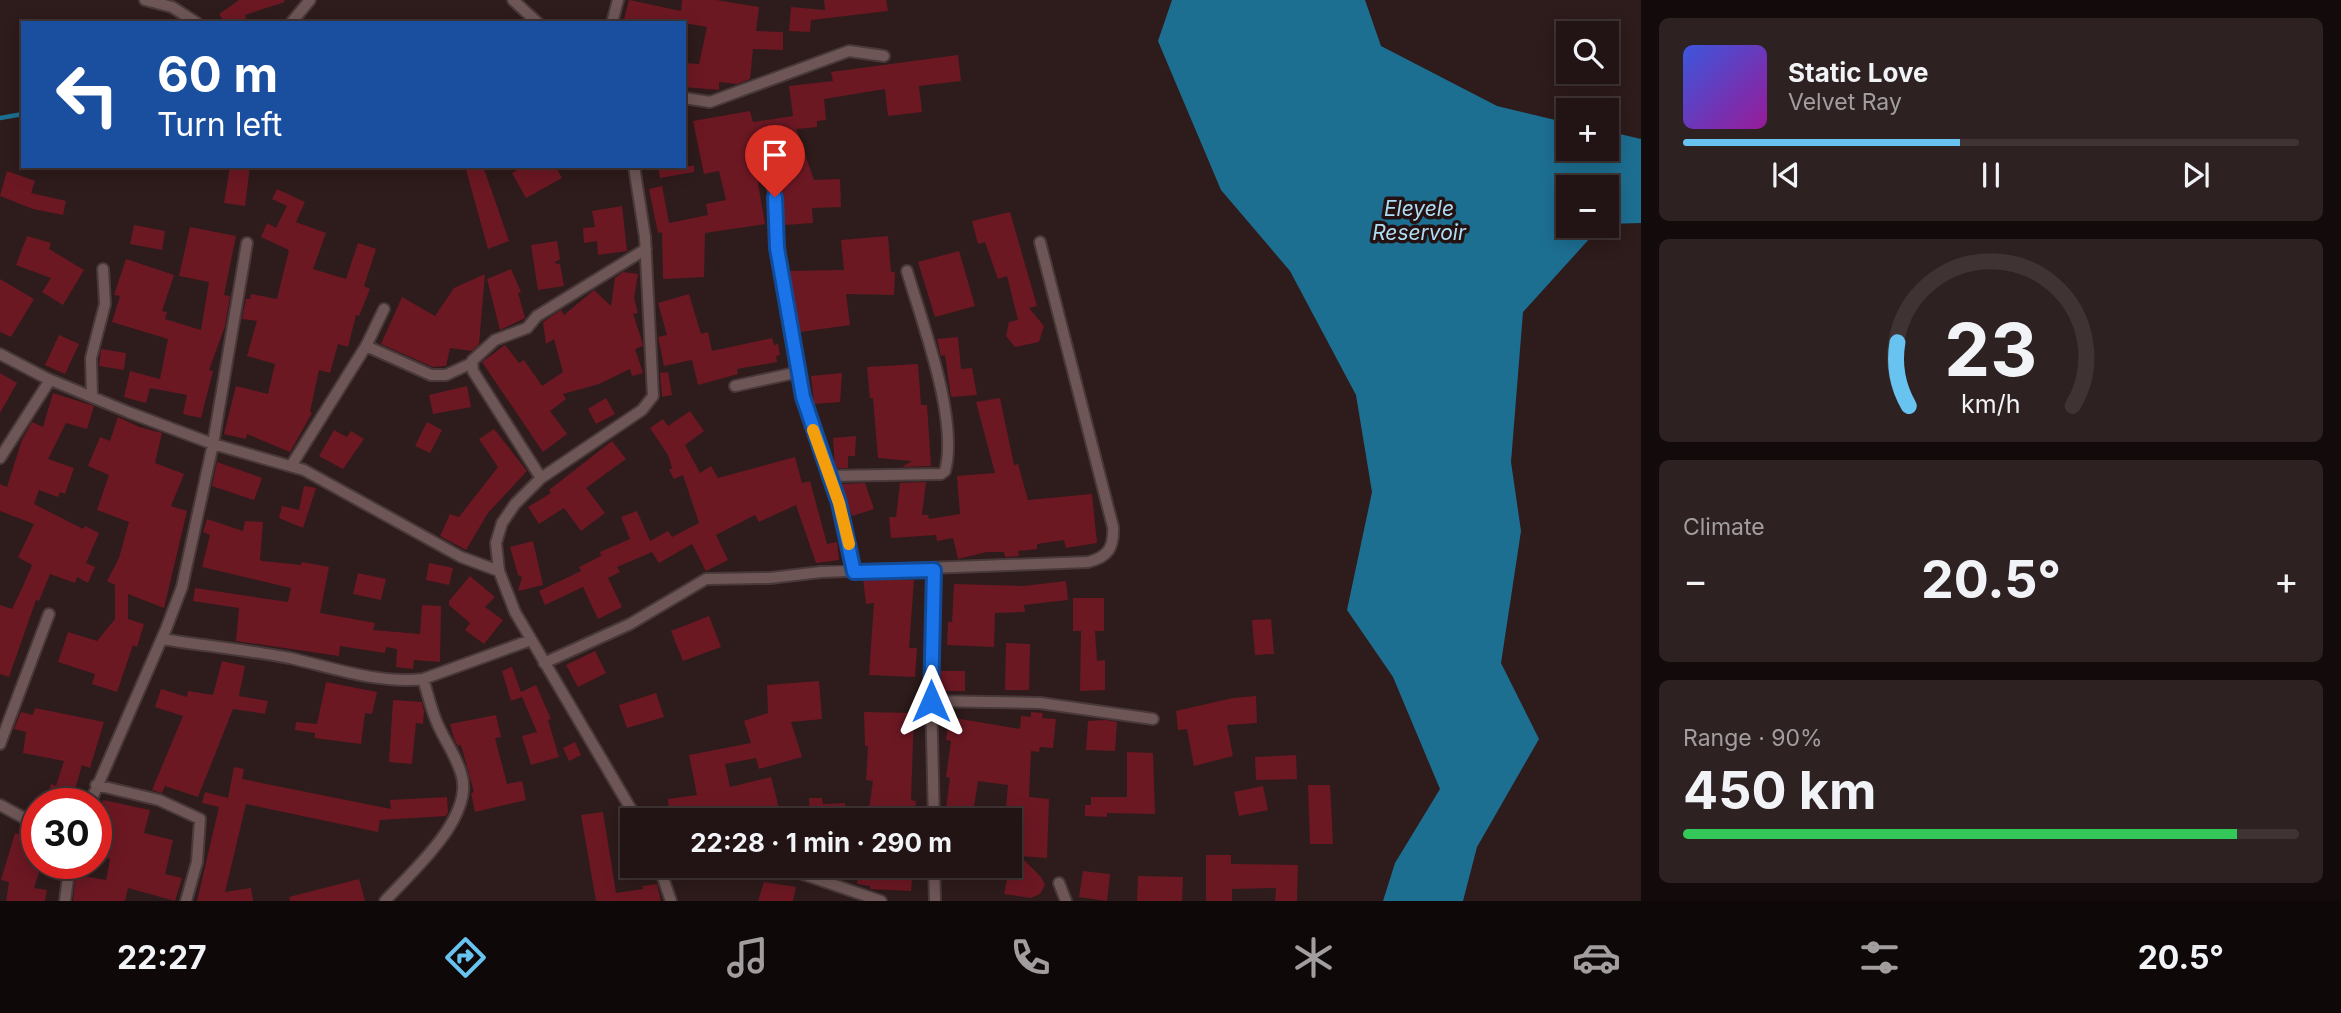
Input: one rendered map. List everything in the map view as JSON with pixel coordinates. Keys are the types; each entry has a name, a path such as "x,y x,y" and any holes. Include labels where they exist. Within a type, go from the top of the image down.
{"street":[{"path":"145,0 172,7 194,21"},
{"path":"293,21 310,0"},
{"path":"513,0 536,21"},
{"path":"612,21 618,0"},
{"path":"686,98 710,102 849,51 884,56"},
{"path":"631,808 515,611 499,571 496,543 502,523 515,504 541,478 650,404 654,380 646,249 634,168"},
{"path":"772,180 777,214 777,248 809,422 846,526 854,572"},
{"path":"544,663 631,624 706,579 934,570 1088,562 1101,559 1110,551 1114,542 1091,435 1040,242"},
{"path":"95,788 162,639 182,587 213,444 247,243"},
{"path":"366,346 430,375 446,375 471,363 495,340 527,328 537,316 646,249"},
{"path":"92,397 91,358 105,304 103,269"},
{"path":"829,476 941,474 945,471 946,430 941,388 907,271"},
{"path":"291,466 366,346 384,309"},
{"path":"0,354 50,380 213,444 291,466 323,479 461,557 499,571"},
{"path":"471,363 472,371 541,478"},
{"path":"735,386 799,372"},
{"path":"0,458 50,380"},
{"path":"933,808 931,701 934,570"},
{"path":"0,744 49,614"},
{"path":"162,639 287,658 372,677 405,681 423,679 531,640"},
{"path":"384,901 445,834 460,809 464,789 462,775 438,725 423,679"},
{"path":"931,701 1040,703 1153,719"},
{"path":"96,785 159,800 200,819 197,863 186,901"},
{"path":"0,805 21,816"},
{"path":"663,878 671,901"},
{"path":"814,878 881,901"},
{"path":"934,878 935,901"},
{"path":"65,901 67,879"},
{"path":"1059,883 1066,901"}],"water":[{"name":"Eleyele Reservoir","path":"1172,0 1365,0 1381,46 1497,106 1556,120 1556,161 1619,161 1619,134 1641,139 1641,223 1619,224 1619,175 1556,175 1556,238 1590,238 1523,312 1511,462 1521,531 1501,663 1539,739 1477,847 1463,901 1383,901 1395,863 1440,789 1393,677 1347,610 1372,492 1356,395 1290,271 1221,190 1158,41"}],"building":[{"path":"239,0 285,2 245,15 246,21 224,21 219,14"},
{"path":"629,0 681,11 682,0 716,0 759,7 756,31 783,32 783,50 753,49 750,79 737,84 719,82 719,90 686,87 686,63 699,64 707,27 686,23 686,21 624,21"},
{"path":"824,0 886,0 888,11 811,20 810,32 789,31 791,7 825,10"},
{"path":"958,55 961,81 919,86 922,112 888,116 885,89 824,99 826,120 817,121 817,127 796,129 814,180 840,179 841,207 812,208 813,223 785,225 780,175 770,172 758,183 765,224 705,233 704,277 663,279 662,232 658,233 649,189 662,186 669,223 708,215 706,204 726,200 719,171 704,174 693,121 750,111 753,122 793,116 789,86 833,81 831,72"},
{"path":"694,166 694,172 660,178 658,168"},
{"path":"230,168 250,168 245,206 224,203"},
{"path":"466,168 484,168 509,241 488,249"},
{"path":"521,168 556,168 562,178 526,198 512,173"},
{"path":"7,171 35,181 31,193 66,201 63,215 33,209 0,196"},
{"path":"277,189 305,202 296,222 326,233 313,269 346,279 358,243 376,249 364,286 370,289 359,316 356,315 348,347 338,344 330,373 319,370 310,412 312,413 290,452 247,434 246,439 224,434 236,386 268,394 275,364 247,356 257,321 242,319 246,299 250,299 251,294 277,299 289,250 261,237 267,223 276,228 287,206 272,199"},
{"path":"622,206 627,251 598,255 597,241 584,243 583,228 595,227 592,211"},
{"path":"1010,212 1037,306 1029,308 1044,326 1039,342 1015,347 1006,336 1009,322 1018,320 1007,276 998,279 985,242 978,244 972,221"},
{"path":"134,225 165,231 162,250 130,244"},
{"path":"190,227 236,236 224,295 230,296 225,326 209,370 213,371 201,418 183,414 187,395 150,388 146,403 124,397 130,371 160,379 168,339 112,322 120,296 114,295 126,259 174,275 162,311 167,312 165,319 201,330 209,282 179,276"},
{"path":"27,236 51,243 49,249 84,270 63,305 42,292 51,278 16,265"},
{"path":"888,236 891,272 895,272 894,295 846,294 850,325 800,332 789,271 844,270 841,240"},
{"path":"557,241 560,259 554,263 560,264 564,286 538,290 531,245"},
{"path":"959,251 975,306 935,317 918,262"},
{"path":"511,269 521,292 518,293 525,318 500,330 487,279"},
{"path":"623,272 638,274 634,298 638,313 633,314 643,346 635,349 643,373 632,376 630,369 599,384 563,394 566,399 550,411 567,434 543,452 482,362 505,345 519,363 524,360 542,386 563,372 554,339 546,344 543,322 561,310 564,315 594,290 611,306 615,278"},
{"path":"485,274 479,344 472,351 450,348 446,366 433,367 381,344 402,297 435,316 454,288"},
{"path":"0,279 34,299 11,337 0,332"},
{"path":"689,294 701,334 708,332 712,351 772,338 774,345 778,344 780,355 776,356 777,362 737,369 738,374 698,385 692,360 664,366 658,337 667,335 658,303"},
{"path":"59,335 79,344 65,374 45,365"},
{"path":"958,337 961,369 972,368 977,395 951,397 945,355 941,356 937,339"},
{"path":"101,349 126,353 124,370 99,366"},
{"path":"918,364 921,405 927,405 931,466 902,467 912,461 878,458 873,398 870,398 867,367"},
{"path":"668,372 672,395 662,397 660,373"},
{"path":"0,373 17,383 0,413"},
{"path":"842,373 840,402 814,404 811,376"},
{"path":"467,386 471,407 433,414 429,395"},
{"path":"53,393 94,406 87,429 66,423 48,459 74,468 65,494 60,492 58,497 39,490 34,504 83,529 85,526 99,533 86,563 95,567 88,583 77,577 75,583 50,574 39,601 36,600 9,677 0,674 0,605 12,609 32,565 18,557 34,524 0,511 0,484 7,487 22,440 32,422 43,427"},
{"path":"606,398 615,414 596,424 588,409"},
{"path":"1000,398 1014,465 1018,464 1028,500 1092,494 1097,543 1066,548 1064,540 1037,544 1037,549 1018,551 1019,556 1005,557 1004,552 987,552 958,559 953,538 937,541 936,535 891,538 889,517 896,517 900,483 926,482 922,515 928,515 929,519 960,514 957,476 995,473 976,402"},
{"path":"690,411 704,431 685,445 700,473 711,466 718,478 795,457 802,483 810,481 827,544 837,542 839,560 816,563 796,505 759,522 755,515 716,535 728,560 706,571 692,544 659,563 652,552 617,567 620,572 608,578 622,607 598,619 583,587 545,605 539,591 581,571 579,567 601,556 600,552 630,539 621,517 637,511 650,541 668,531 672,537 699,523 683,475 674,479 669,470 672,468 668,455 650,428 663,419 668,426"},
{"path":"118,417 139,427 162,433 155,463 184,474 171,506 187,511 164,608 128,594 128,619 144,624 137,647 133,645 117,692 92,684 95,674 58,662 68,632 97,641 115,619 115,585 107,581 119,558 129,522 97,510 109,475 88,466 100,437 110,441"},
{"path":"427,422 442,430 430,453 415,446"},
{"path":"494,429 527,471 488,513 466,550 440,536 450,514 459,517 498,467 479,439"},
{"path":"334,430 347,437 351,431 364,439 343,469 319,456"},
{"path":"856,436 855,456 848,456 848,468 835,468 833,438"},
{"path":"612,441 626,459 586,488 605,513 581,531 564,508 539,524 528,507 551,493 549,490"},
{"path":"217,462 262,478 254,500 212,486"},
{"path":"865,483 874,509 852,516 841,484"},
{"path":"304,486 316,488 303,528 279,518 282,506 299,510"},
{"path":"207,519 243,531 245,521 263,522 262,561 301,565 302,562 329,567 320,613 375,623 373,630 420,634 422,605 441,606 440,662 414,660 413,669 396,667 397,649 386,647 385,653 340,646 339,656 236,641 239,608 193,601 195,588 288,602 291,588 202,567 210,535 203,532"},
{"path":"533,541 543,585 518,591 522,577 518,575 510,547"},
{"path":"429,563 453,568 449,585 426,580"},
{"path":"358,573 386,579 381,600 353,594"},
{"path":"470,576 495,597 485,607 503,620 484,644 465,630 470,623 449,605 449,601"},
{"path":"863,578 914,580 909,648 917,648 915,677 869,675 874,603 866,604"},
{"path":"1066,581 1068,600 1024,605 1025,612 995,613 994,647 947,645 948,622 952,622 954,584 1023,586"},
{"path":"1073,598 1104,598 1104,631 1095,631 1097,661 1105,660 1105,690 1080,691 1081,631 1073,631"},
{"path":"709,616 721,647 683,661 671,631"},
{"path":"1271,619 1274,654 1255,655 1252,620"},
{"path":"1006,643 1030,644 1029,690 1005,690"},
{"path":"595,651 606,673 578,687 566,665"},
{"path":"222,661 245,666 239,696 268,701 265,714 233,709 198,797 165,786 162,793 152,790 183,716 155,707 161,689 187,697 188,691 213,695"},
{"path":"512,667 521,692 536,685 551,719 548,720 559,757 531,765 522,736 537,732 522,697 511,701 502,671"},
{"path":"939,671 965,671 965,691 939,691"},
{"path":"819,681 822,719 791,722 802,757 759,769 756,758 725,764 730,787 771,777 779,808 669,808 668,799 697,795 689,755 751,743 744,721 768,713 767,685"},
{"path":"326,682 377,692 372,714 365,713 361,744 315,738 315,733 295,730 296,722 317,724"},
{"path":"656,693 664,717 627,728 619,705"},
{"path":"1256,696 1257,723 1227,725 1233,756 1194,766 1187,729 1178,730 1176,711 1233,698"},
{"path":"393,700 422,702 423,724 416,723 412,764 389,762"},
{"path":"35,708 104,722 90,768 82,765 75,788 50,788 51,784 56,786 64,761 23,753 26,732 14,729 21,712 33,715"},
{"path":"864,712 914,713 911,800 916,801 915,808 869,808 873,781 866,780 868,746 865,746"},
{"path":"1031,712 1043,713 1042,718 1056,719 1053,748 1040,747 1039,752 1031,751 1029,797 1049,799 1047,858 1022,856 1022,808 1006,808 1008,785 978,781 974,808 946,808 950,778 946,777 951,741 946,740 949,717 1020,729 1021,716 1031,717"},
{"path":"496,715 501,737 495,738 507,784 522,781 526,800 475,812 471,793 474,792 461,745 458,746 454,739 450,724"},
{"path":"1088,721 1117,722 1115,751 1086,750"},
{"path":"575,742 581,755 569,761 563,748"},
{"path":"1127,752 1153,753 1155,814 1107,813 1107,817 1085,816 1085,805 1091,805 1091,797 1127,797"},
{"path":"1296,755 1297,779 1256,780 1255,757"},
{"path":"234,767 244,769 242,779 391,809 390,800 447,797 448,812 446,816 380,820 378,832 246,804 225,892 251,888 253,901 197,901 219,807 202,803 205,792 228,798"},
{"path":"1308,785 1330,785 1333,844 1310,844"},
{"path":"1263,786 1268,810 1239,816 1234,792"},
{"path":"809,798 822,798 823,804 845,803 845,808 809,808"},
{"path":"112,802 150,810 144,833 173,840 165,874 182,878 175,901 128,888 125,901 73,901 76,879 112,879"},
{"path":"603,812 616,893 657,884 661,901 596,901 581,815"},
{"path":"15,833 21,835 21,879 37,879 34,888 47,890 45,901 6,901 9,882 1,880"},
{"path":"1206,855 1231,855 1231,864 1298,865 1297,901 1275,901 1276,888 1232,889 1232,901 1206,901"},
{"path":"1022,858 1041,877 1045,885 1040,894 1031,898 1004,894 1007,878 1022,878"},
{"path":"1083,871 1110,874 1107,901 1079,897"},
{"path":"1138,876 1183,877 1182,901 1137,901"},
{"path":"858,878 912,878 911,891 870,889 870,886 857,884"},
{"path":"359,879 365,901 290,901 289,897"},
{"path":"764,882 796,887 793,901 758,901"}],"waterway":[{"path":"0,118 21,114"}],"slow traffic":[{"path":"813,430 839,503 849,544"}],"route":[{"path":"775,197 777,248 803,397 809,422 846,526 854,572 934,570 931,701"}]}
